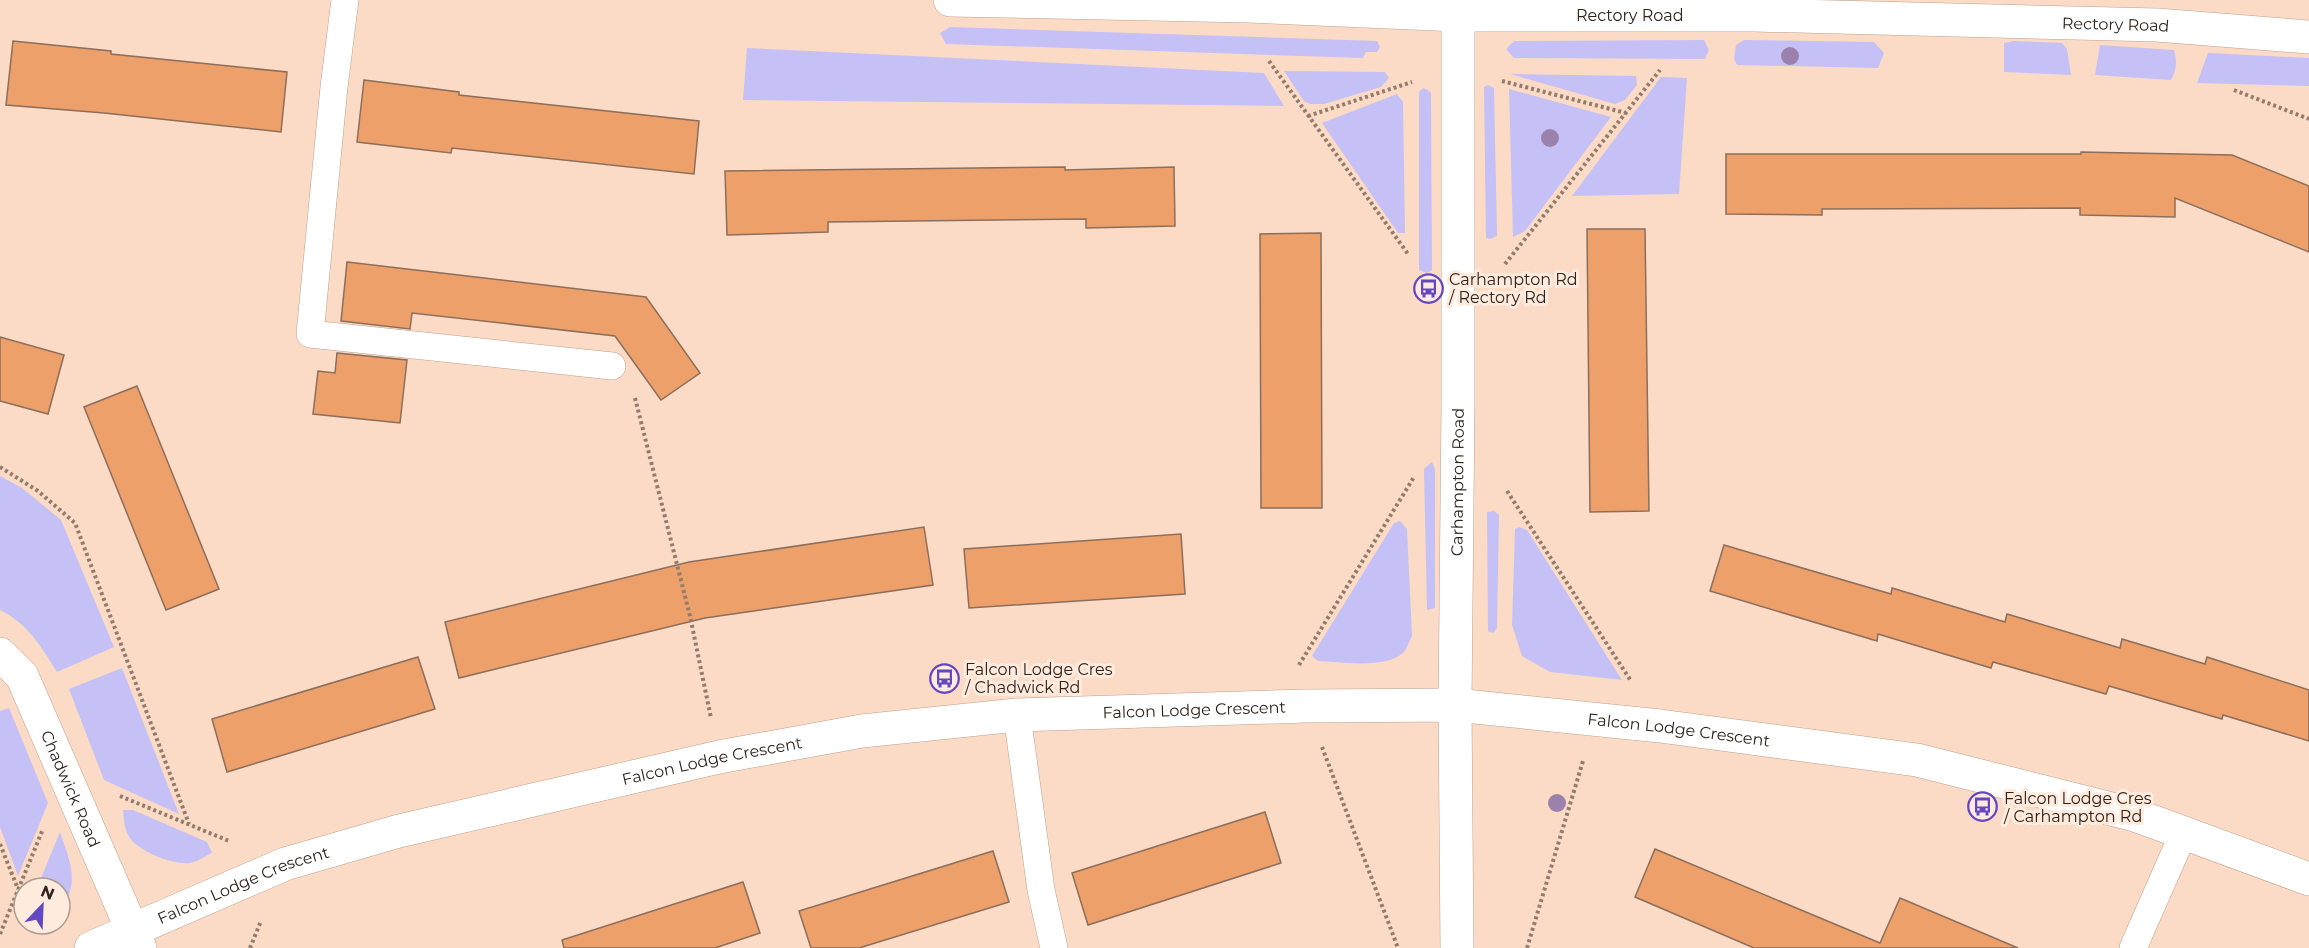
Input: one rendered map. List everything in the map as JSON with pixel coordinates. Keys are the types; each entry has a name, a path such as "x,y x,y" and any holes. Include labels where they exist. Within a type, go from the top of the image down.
{"street":[{"name":"Rectory Road","path":"950,0 1248,6 1458,15 1754,8 2157,25 2309,37"},
{"name":"Carhampton Road","path":"1456,948 1458,15"},
{"name":"Chadwick Road","path":"0,654 22,676 136,939"},
{"name":"Falcon Lodge Crescent","path":"91,948 136,939 285,864 399,831 719,757 862,731 1017,715 1306,706 1455,705 1660,726 1917,760 2135,815 2309,879"}],"lane":[{"path":"345,0 334,87 310,334 612,366"},
{"path":"1017,715 1041,890 1054,948"},
{"path":"2133,948 2184,832"}],"path":[{"path":"1269,61 1408,254"},
{"path":"1505,264 1660,70"},
{"path":"1502,81 1626,113"},
{"path":"1308,116 1413,82"},
{"path":"2234,90 2309,119"},
{"path":"612,366 634,393 690,616 719,757"},
{"path":"0,467 38,491 75,523 189,824"},
{"path":"24,876 65,774 285,864 250,948"},
{"path":"0,844 13,876"},
{"path":"0,934 12,905"}],"shaded area":[{"path":"950,27 1377,41 1380,47 1377,52 1366,52 1363,58 946,44 940,33"},
{"path":"1704,40 1709,50 1705,59 1514,58 1506,49 1514,41"},
{"path":"1744,40 1874,42 1884,53 1878,68 1737,65 1734,59 1736,45"},
{"path":"2014,41 2062,43 2067,49 2071,75 2004,72 2004,43"},
{"path":"2100,45 2174,50 2176,65 2173,76 2171,80 2095,75"},
{"path":"747,48 1264,73 1284,106 743,100"},
{"path":"2208,53 2309,58 2309,86 2197,83"},
{"path":"1284,71 1385,72 1389,78 1381,87 1324,104 1310,104 1304,101"},
{"path":"1510,74 1636,76 1637,85 1625,100 1615,104"},
{"path":"1661,77 1687,78 1679,194 1572,196"},
{"path":"1488,85 1494,88 1497,236 1490,239 1486,238 1484,87"},
{"path":"1423,88 1431,93 1432,270 1427,273 1419,270 1419,92"},
{"path":"1509,89 1611,117 1525,231 1513,237"},
{"path":"1397,94 1403,102 1405,233 1398,233 1322,123"},
{"path":"1432,462 1435,469 1435,608 1427,610 1424,469"},
{"path":"0,476 22,488 61,520 114,647 57,672 26,629 0,610"},
{"path":"1494,511 1499,515 1497,628 1493,633 1488,631 1487,512"},
{"path":"1400,521 1407,529 1412,636 1406,649 1395,658 1374,663 1318,661 1312,656 1394,523"},
{"path":"1519,527 1527,530 1622,680 1550,672 1522,656 1512,625 1515,529"},
{"path":"122,668 179,814 104,780 69,689"},
{"path":"9,708 48,803 18,876 0,827 0,711"},
{"path":"123,810 133,810 207,842 212,853 193,862 183,863 166,860 149,853 128,835"},
{"path":"60,832 72,876 42,876"}],"building":[{"path":"13,41 111,51 111,54 287,72 281,132 6,105"},
{"path":"364,80 459,92 459,95 699,121 694,174 452,148 451,153 357,142"},
{"path":"2081,152 2232,155 2309,186 2309,252 2175,198 2175,217 2080,215 2080,208 1822,209 1822,215 1726,214 1726,154 2081,154"},
{"path":"1065,167 1065,170 1174,167 1175,226 1086,228 1086,219 828,222 828,232 727,235 725,171"},
{"path":"1587,229 1645,229 1649,511 1590,512"},
{"path":"1321,233 1322,508 1261,508 1260,234"},
{"path":"347,262 646,297 700,373 661,400 615,336 412,313 410,329 341,321"},
{"path":"0,337 64,355 48,414 0,401"},
{"path":"337,353 407,360 400,423 313,414 318,371 335,373"},
{"path":"137,386 219,589 166,610 84,407"},
{"path":"924,527 933,585 705,618 459,678 445,622 689,562"},
{"path":"1181,534 1185,594 969,608 964,549"},
{"path":"1724,545 1891,594 1892,588 2005,622 2007,614 2120,648 2122,639 2205,664 2207,657 2309,690 2309,741 2223,715 2222,719 2109,686 2106,694 1993,662 1991,668 1878,634 1877,641 1710,591"},
{"path":"418,657 435,709 227,772 212,719"},
{"path":"1265,812 1281,863 1088,925 1072,873"},
{"path":"1655,849 1880,943 1900,898 2018,948 1754,948 1635,897"},
{"path":"993,851 1009,902 859,948 811,948 799,911"},
{"path":"743,882 760,933 715,948 564,948 562,940"}],"place":[{"name":"Carhampton Rd / Rectory Rd","path":"1428,288"},
{"name":"Falcon Lodge Cres / Chadwick Rd","path":"944,678"},
{"name":"Falcon Lodge Cres / Carhampton Rd","path":"1983,807"}]}
